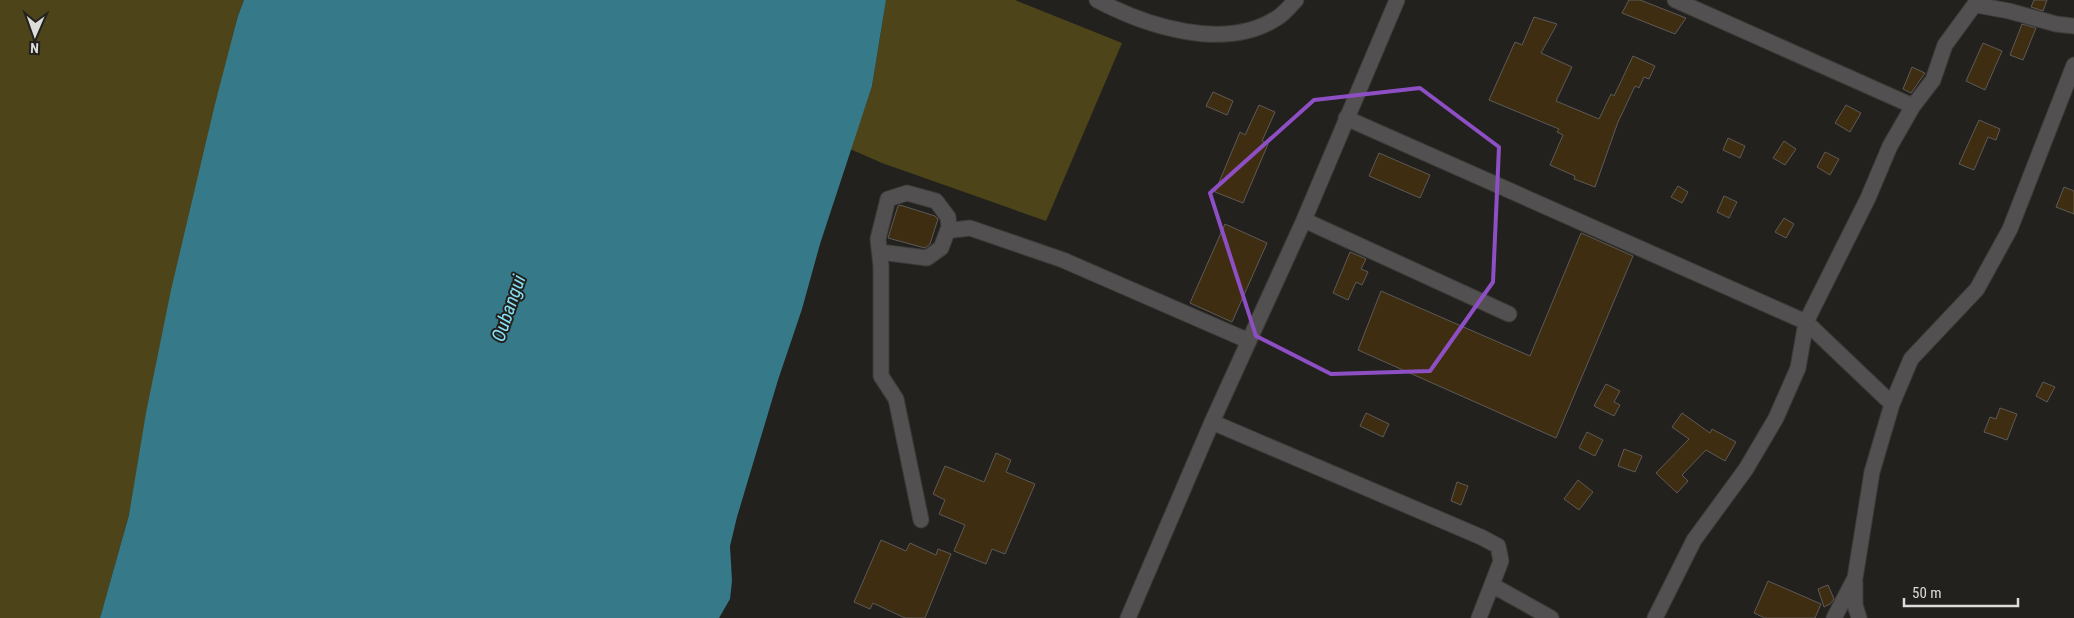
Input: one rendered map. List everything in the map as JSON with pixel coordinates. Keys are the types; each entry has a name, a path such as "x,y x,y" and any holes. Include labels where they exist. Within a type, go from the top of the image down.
{"street":[{"path":"1097,0 1124,15 1186,32 1217,35 1248,31 1262,25 1277,18 1296,0"},
{"path":"1128,618 1212,422 1304,220 1398,0"},
{"path":"1675,0 1913,106"},
{"path":"1655,618 1694,540 1746,469 1776,418 1798,368 1806,322 1868,198 1890,146 1913,106 1933,80 1945,45 1977,2 2056,24 2074,26"},
{"path":"1859,618 1855,605 1855,578 1872,472 1892,404 1911,359 1977,289 2010,229 2074,65"},
{"path":"1346,118 1806,322 1892,404"},
{"path":"880,252 927,258 941,248 949,227 948,217 936,201 908,193 888,199 878,238 880,252 881,376 896,399 921,520"},
{"path":"1304,220 1509,314"},
{"path":"949,227 952,230 970,228 1062,260 1249,341"},
{"path":"1212,422 1498,546 1501,561 1479,618"},
{"path":"1834,618 1855,578"},
{"path":"1492,585 1551,618"}],"highlighted area":[{"path":"1420,88 1499,147 1493,282 1430,371 1331,374 1256,336 1210,193 1314,100"}],"shaded area":[{"path":"0,0 244,0 238,16 129,515 100,618 0,618"},
{"path":"886,0 1015,0 1122,43 1046,221 882,163 850,149 872,86"}],"water":[{"name":"Oubangui","path":"244,0 886,0 872,86 820,244 802,309 778,380 737,517 730,546 732,581 730,599 719,618 100,618 129,515 146,413 171,290 215,104"}],"building":[{"path":"1629,0 1640,0 1686,18 1675,34 1622,13"},
{"path":"2034,0 2047,0 2043,11 2031,7"},
{"path":"1534,17 1557,24 1541,53 1572,67 1556,101 1599,119 1611,94 1614,96 1633,56 1655,66 1649,79 1644,77 1639,88 1635,86 1618,122 1595,187 1574,179 1575,176 1550,165 1563,135 1557,132 1559,129 1489,100 1515,42 1522,45"},
{"path":"2022,24 2036,28 2023,60 2010,55"},
{"path":"1983,43 2002,51 1985,90 1966,81"},
{"path":"1912,67 1925,73 1911,93 1903,89"},
{"path":"1213,92 1233,101 1227,115 1206,106"},
{"path":"1259,105 1275,112 1262,141 1268,144 1243,203 1215,192 1240,132 1245,135"},
{"path":"1846,105 1861,113 1850,132 1835,123"},
{"path":"1979,120 2000,129 1996,140 1988,137 1974,170 1959,164"},
{"path":"1728,138 1745,146 1740,158 1723,150"},
{"path":"1784,141 1796,149 1785,165 1773,158"},
{"path":"1825,152 1839,159 1830,175 1817,167"},
{"path":"1379,153 1430,175 1420,198 1369,176"},
{"path":"1678,186 1688,192 1682,203 1671,197"},
{"path":"2064,187 2074,191 2074,214 2056,207"},
{"path":"1724,196 1737,202 1729,218 1717,212"},
{"path":"898,206 935,216 938,219 930,244 925,248 888,238"},
{"path":"1784,218 1794,224 1786,238 1775,232"},
{"path":"1225,224 1267,243 1232,322 1190,303"},
{"path":"1581,233 1633,256 1556,438 1358,350 1381,291 1530,356"},
{"path":"1350,252 1366,259 1361,269 1368,272 1362,285 1356,282 1348,300 1333,293"},
{"path":"2043,382 2055,387 2047,402 2036,396"},
{"path":"1606,384 1620,391 1614,402 1620,405 1614,416 1594,406"},
{"path":"2000,408 2017,414 2007,440 1984,432 1990,417 1996,419"},
{"path":"1366,413 1389,424 1383,437 1360,426"},
{"path":"1682,413 1710,433 1712,429 1736,442 1725,461 1706,450 1682,475 1688,481 1677,493 1656,473 1689,439 1672,427"},
{"path":"1587,432 1603,440 1595,456 1579,448"},
{"path":"1624,449 1642,456 1635,472 1618,466"},
{"path":"996,453 1011,460 1006,472 1035,484 1005,554 992,549 986,564 954,551 965,525 939,514 945,500 933,494 945,466 984,482"},
{"path":"1578,480 1593,492 1579,510 1564,499"},
{"path":"1457,482 1468,486 1461,505 1451,501"},
{"path":"881,540 906,551 910,543 936,555 938,549 951,554 925,618 905,618 873,603 870,609 854,602"},
{"path":"1768,581 1821,604 1815,618 1765,618 1754,613"},
{"path":"1828,585 1834,599 1824,607 1818,589"}]}
